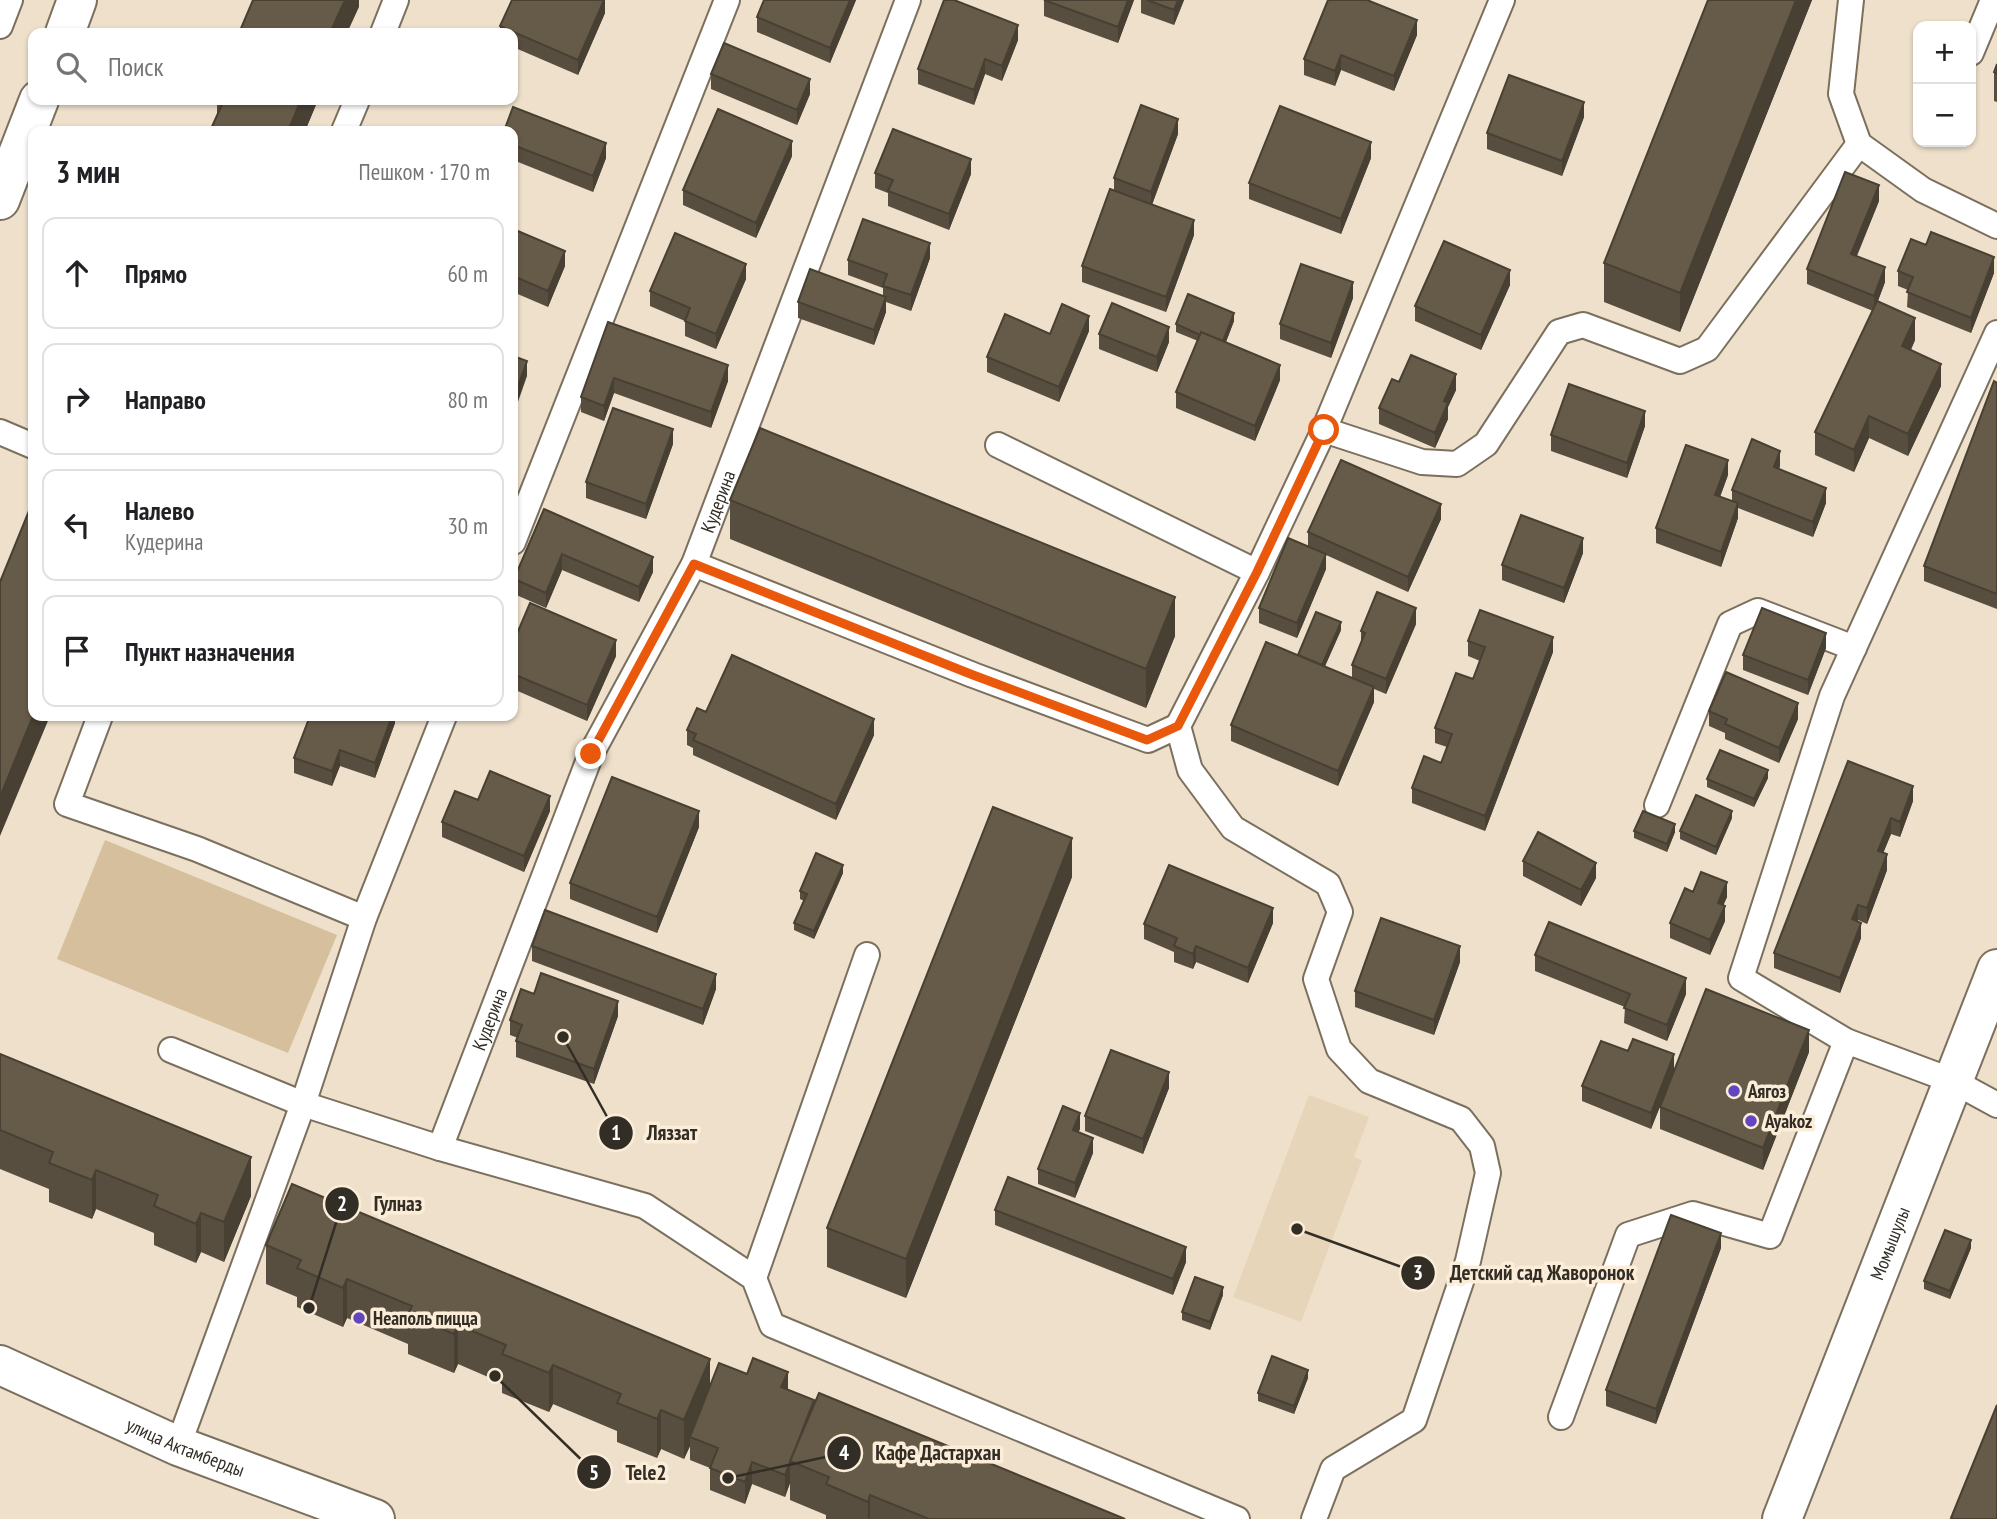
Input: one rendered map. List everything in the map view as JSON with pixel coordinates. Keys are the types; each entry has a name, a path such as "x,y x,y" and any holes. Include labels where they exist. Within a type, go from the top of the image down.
{"main road":[{"path":"67,28 77,0"},
{"path":"29,126 37,105"},
{"path":"0,200 28,128"},
{"name":"Момышулы","path":"1782,1519 1997,970"},
{"name":"улица Актамберды","path":"0,1365 178,1446 376,1519"}],"lane":[{"path":"0,26 10,0"},
{"path":"385,28 396,0"},
{"path":"518,529 727,0"},
{"name":"Кудерина","path":"440,1148 591,754 694,564 908,0"},
{"path":"1851,0 1840,94 1859,144 1923,190 1997,226"},
{"path":"1976,41 1993,0"},
{"path":"694,564 973,675 1147,740 1178,726 1257,572 1324,430 1495,2"},
{"path":"346,126 355,105"},
{"path":"1324,430 1422,462 1457,464 1486,444 1559,332 1583,325 1680,360 1707,349 1859,144"},
{"path":"1997,333 1832,696 1741,978 1846,1041 1953,1082 1997,1105"},
{"path":"0,432 28,444"},
{"path":"998,445 1257,572"},
{"path":"1657,805 1730,624 1758,611 1854,648"},
{"path":"98,721 67,804 197,849 364,918"},
{"path":"178,1446 303,1104 364,918 442,721"},
{"path":"1178,726 1190,770 1233,828 1328,884 1340,912 1316,979 1339,1049 1369,1081 1461,1119 1482,1146 1488,1173 1468,1261 1415,1420 1333,1469 1314,1519"},
{"path":"754,1278 867,956"},
{"path":"1560,1417 1628,1235 1693,1214 1770,1236 1846,1041"},
{"path":"171,1050 303,1104 440,1148 645,1206 754,1278 772,1325 1237,1519"}],"shaded area":[{"path":"105,840 337,935 288,1053 57,959"},
{"path":"1309,1095 1369,1117 1354,1157 1362,1160 1301,1322 1233,1297"}],"building":[{"path":"253,0 345,0 332,28 241,28"},
{"path":"512,0 604,0 578,60 518,34 518,28 500,26"},
{"path":"764,0 850,0 830,48 757,17"},
{"path":"944,0 954,0 1018,25 1002,66 985,59 974,90 918,69"},
{"path":"1044,0 1128,0 1118,27"},
{"path":"1147,0 1178,0 1174,10"},
{"path":"1328,0 1367,0 1417,20 1394,76 1341,55 1335,71 1304,59"},
{"path":"1708,0 1796,0 1680,293 1604,263"},
{"path":"724,43 810,79 797,110 711,74"},
{"path":"1509,75 1584,102 1562,161 1487,133"},
{"path":"222,105 299,105 290,126 212,126"},
{"path":"1141,105 1178,119 1151,192 1114,178"},
{"path":"1280,106 1371,142 1341,219 1249,183"},
{"path":"513,107 606,143 593,176 518,147 518,126 506,126"},
{"path":"718,109 792,141 756,223 683,190"},
{"path":"893,129 971,159 949,214 888,191 893,180 875,173"},
{"path":"1845,172 1879,185 1851,254 1885,267 1874,296 1807,269"},
{"path":"1110,189 1194,220 1166,297 1082,266"},
{"path":"863,219 930,243 911,295 883,286 887,274 848,260"},
{"path":"518,231 565,251 548,291 518,278"},
{"path":"1931,232 1994,257 1971,318 1907,292 1913,277 1898,271 1911,239 1926,245"},
{"path":"675,233 746,264 716,334 685,321 690,308 650,291"},
{"path":"1444,241 1510,270 1481,335 1415,306"},
{"path":"1301,264 1353,282 1331,343 1280,324"},
{"path":"810,269 886,297 874,330 798,302"},
{"path":"1188,294 1234,313 1223,341 1201,332 1200,335 1176,324"},
{"path":"1877,301 1915,318 1902,346 1941,364 1908,434 1869,416 1854,450 1815,432"},
{"path":"1112,303 1169,327 1157,357 1099,334"},
{"path":"1062,304 1089,316 1059,387 987,357 1005,314 1050,334"},
{"path":"608,322 728,365 711,412 614,378 604,406 581,397"},
{"path":"1201,332 1280,365 1255,426 1176,392"},
{"path":"1411,355 1456,374 1444,401 1448,403 1435,433 1379,408 1392,379 1399,382"},
{"path":"518,358 527,361 518,386"},
{"path":"1994,381 1997,383 1997,594 1924,566"},
{"path":"1569,384 1645,411 1627,463 1551,435"},
{"path":"613,408 673,429 646,504 586,482"},
{"path":"760,428 1175,597 1146,669 730,500"},
{"path":"1752,439 1780,451 1774,467 1826,488 1813,522 1732,490"},
{"path":"1686,445 1728,460 1715,495 1738,503 1721,552 1656,528"},
{"path":"1341,460 1441,504 1408,577 1308,532"},
{"path":"544,509 653,557 639,587 562,554 546,593 518,581 518,570"},
{"path":"28,513 28,721 31,721 0,797 0,582"},
{"path":"1521,515 1583,538 1564,588 1502,565"},
{"path":"1288,538 1326,554 1297,623 1259,608"},
{"path":"1377,592 1416,608 1386,679 1352,665 1365,633 1361,631"},
{"path":"530,603 616,640 587,705 518,676 518,631"},
{"path":"1762,608 1826,633 1808,680 1743,655"},
{"path":"1480,610 1553,637 1485,816 1412,788 1424,756 1441,763 1452,734 1435,728 1456,673 1473,679 1485,647 1468,641"},
{"path":"1316,612 1341,622 1322,665 1298,655"},
{"path":"1266,642 1374,687 1338,771 1231,725"},
{"path":"732,655 874,719 836,804 693,740 696,734 687,730 697,708 706,712"},
{"path":"1726,672 1798,703 1779,748 1725,724 1727,719 1709,711"},
{"path":"308,721 390,721 375,763 340,750 332,771 294,758"},
{"path":"1720,750 1768,770 1754,799 1707,779"},
{"path":"1848,761 1913,786 1900,822 1891,818 1878,851 1887,854 1867,908 1858,905 1852,919 1861,923 1840,978 1774,953"},
{"path":"490,771 550,796 524,856 442,822 455,791 478,800"},
{"path":"612,777 699,811 657,917 570,883"},
{"path":"1696,795 1732,811 1716,847 1680,831"},
{"path":"993,807 1072,838 906,1259 827,1228"},
{"path":"1643,811 1675,824 1667,844 1634,831"},
{"path":"1538,832 1596,863 1581,890 1523,861"},
{"path":"816,853 843,865 814,931 794,923 807,894 800,891"},
{"path":"1169,865 1273,908 1248,968 1196,946 1193,954 1174,946 1177,938 1144,924"},
{"path":"1701,872 1727,882 1718,903 1725,906 1710,940 1670,923 1685,888 1693,892"},
{"path":"545,910 716,974 703,1009 532,946"},
{"path":"1381,918 1460,946 1434,1020 1355,991"},
{"path":"1549,922 1686,978 1667,1025 1624,1008 1630,994 1535,955"},
{"path":"541,973 618,1001 594,1069 516,1041 522,1025 510,1020 521,989 534,994"},
{"name":"Аягоз","path":"1706,989 1809,1030 1763,1148 1660,1107"},
{"path":"1633,1039 1674,1054 1651,1113 1582,1086 1601,1041 1628,1051"},
{"path":"1111,1050 1169,1072 1143,1139 1085,1116"},
{"path":"0,1054 251,1157 224,1222 201,1213 196,1224 154,1206 158,1195 96,1170 92,1180 49,1163 53,1152 0,1130"},
{"path":"1063,1106 1080,1113 1073,1130 1093,1138 1075,1183 1038,1169"},
{"path":"1008,1177 1186,1247 1173,1279 995,1210"},
{"path":"292,1184 710,1359 684,1420 661,1410 657,1419 617,1403 621,1394 553,1365 549,1373 502,1354 506,1345 458,1325 454,1334 408,1315 412,1306 347,1279 343,1288 297,1268 301,1260 266,1245"},
{"path":"1671,1215 1721,1233 1656,1409 1606,1390"},
{"path":"1945,1230 1971,1240 1950,1291 1924,1281"},
{"path":"1195,1277 1223,1287 1210,1322 1182,1312"},
{"path":"1272,1356 1308,1370 1294,1406 1258,1393"},
{"path":"753,1358 788,1372 781,1387 814,1400 785,1475 752,1462 745,1482 710,1468 718,1448 690,1437 719,1363 747,1374"},
{"path":"819,1393 1125,1519 929,1519 870,1495 868,1502 826,1484 829,1477 790,1461"},
{"path":"1997,1405 1997,1519 1951,1518"}],"place":[{"name":"Ляззат","path":"563,1037"},
{"name":"Аягоз","path":"1734,1091"},
{"name":"Ayakoz","path":"1751,1121"},
{"name":"Детский сад Жаворонок","path":"1297,1229"},
{"name":"Гулназ","path":"309,1308"},
{"name":"Неаполь пицца","path":"359,1318"},
{"name":"Tele2","path":"495,1376"},
{"name":"Кафе Дастархан","path":"728,1478"}],"route":[{"path":"591,754 694,564 973,675 1147,740 1178,726 1257,572 1324,430"}]}
